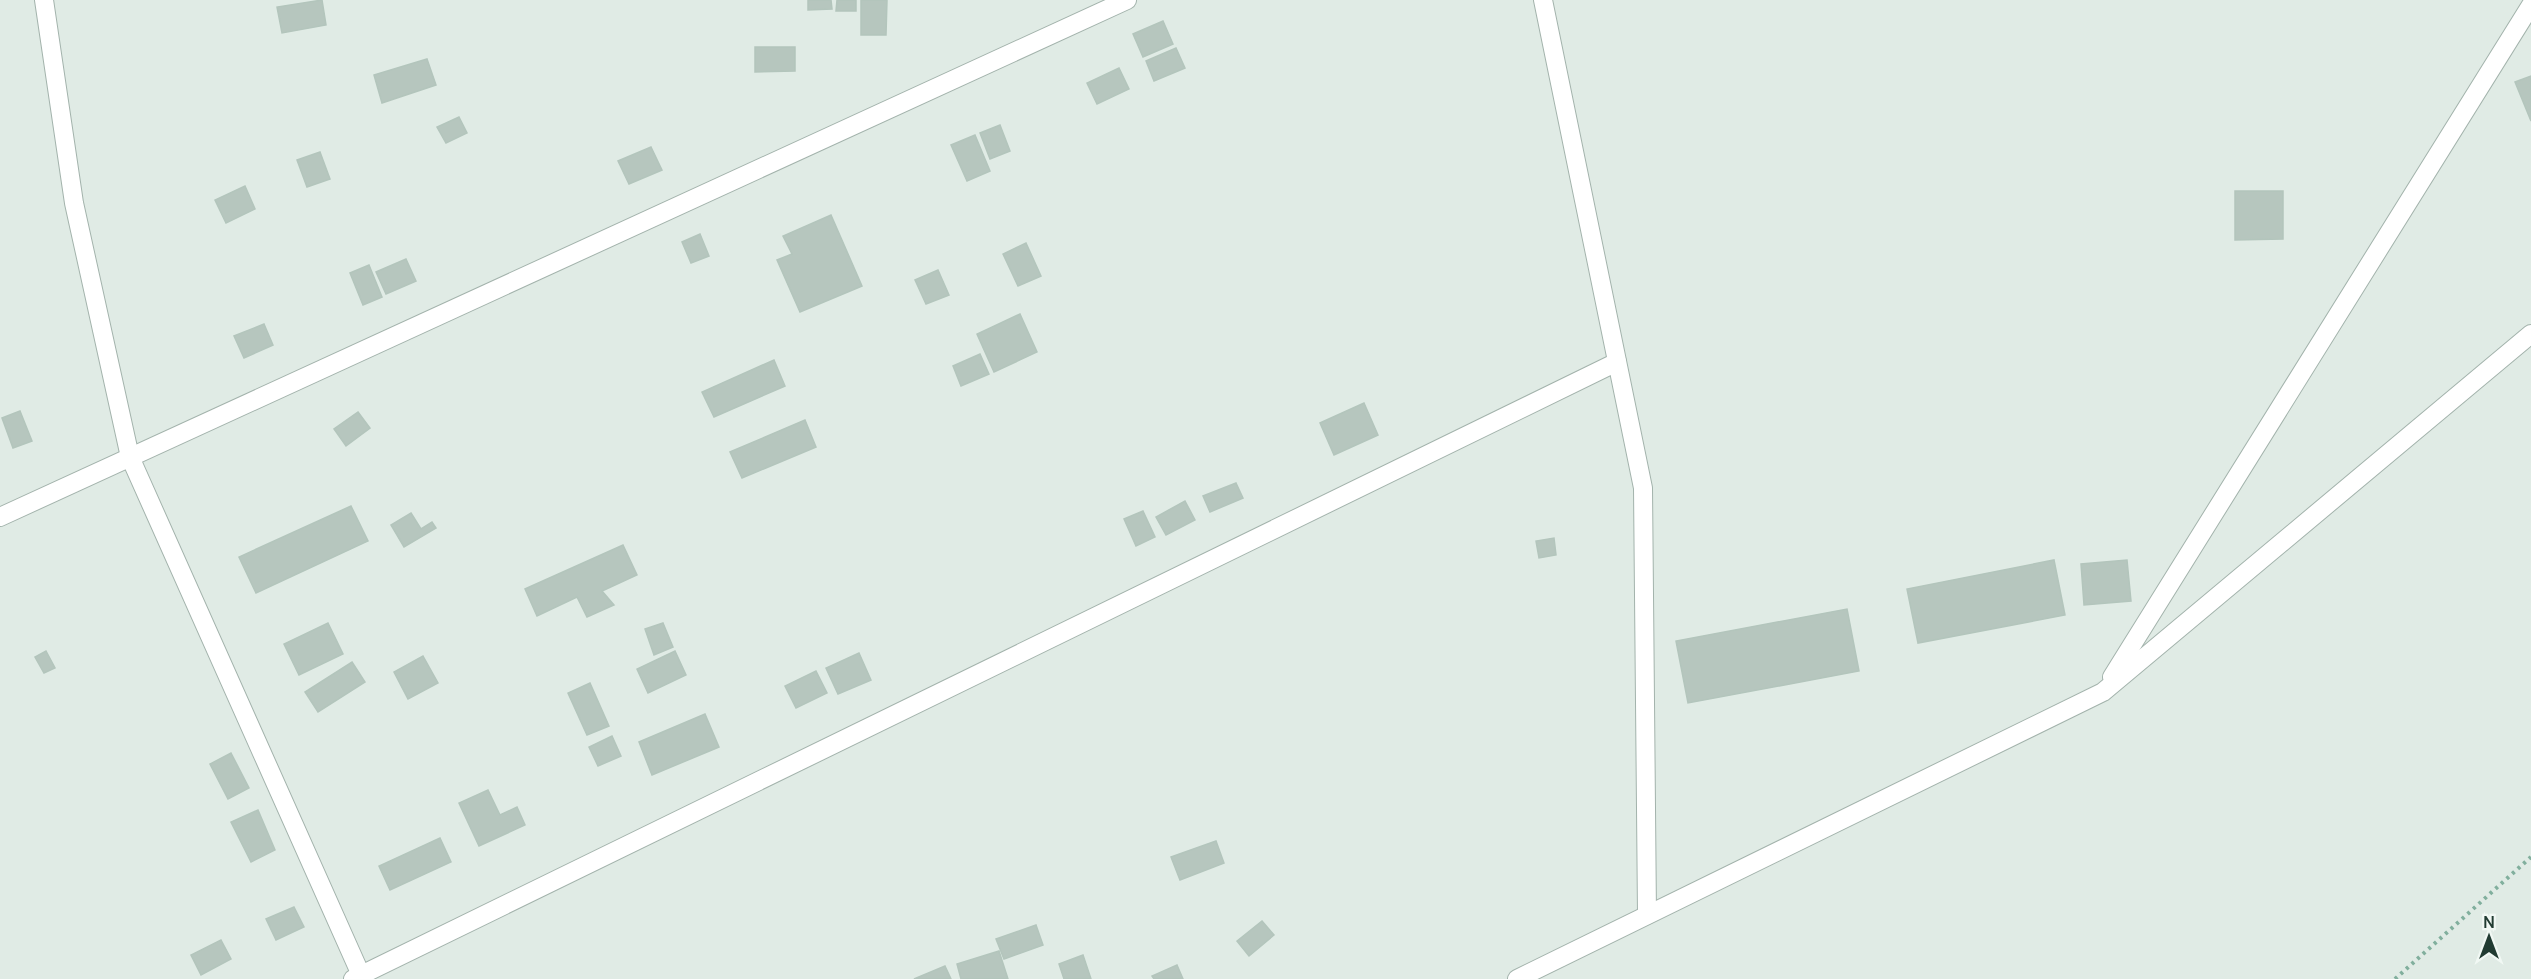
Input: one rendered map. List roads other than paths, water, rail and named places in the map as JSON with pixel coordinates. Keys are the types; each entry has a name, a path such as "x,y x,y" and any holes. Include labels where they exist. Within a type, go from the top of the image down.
{"street":[{"path":"44,0 74,203 130,457 357,977 1617,362"},
{"path":"0,517 1127,0"},
{"path":"1543,0 1643,488 1647,915"},
{"path":"2103,692 2531,5"},
{"path":"1517,979 2103,692 2531,334"}]}
